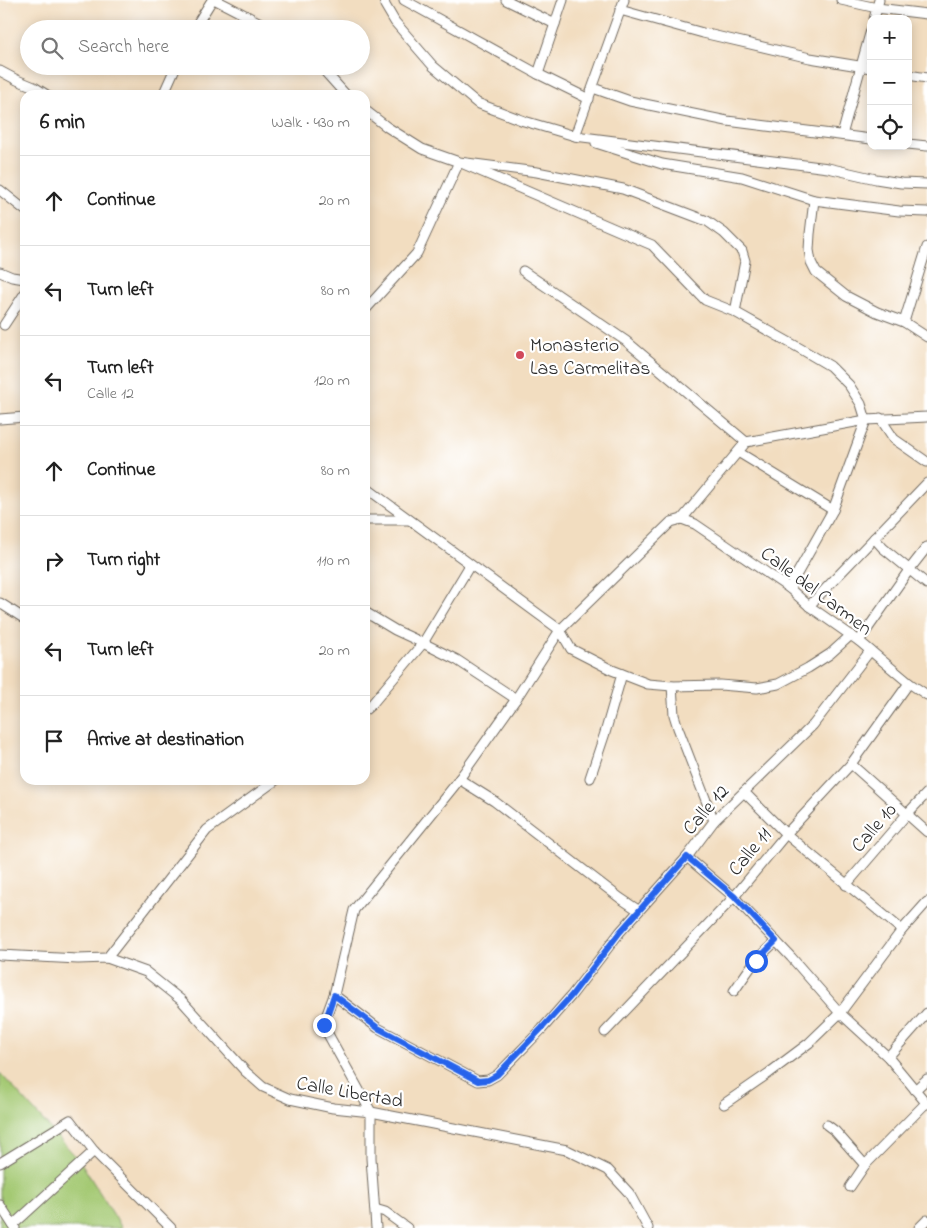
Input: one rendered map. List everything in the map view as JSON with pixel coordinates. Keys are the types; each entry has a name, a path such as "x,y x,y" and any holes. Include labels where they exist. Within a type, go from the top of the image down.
{"street":[{"path":"200,20 212,0"},
{"path":"216,0 255,20"},
{"path":"384,0 395,22 432,66 477,103 524,121 662,164 742,177 814,200 899,211 927,212"},
{"path":"404,0 538,74 589,98"},
{"path":"506,0 556,24"},
{"path":"538,74 556,24 562,0"},
{"path":"576,136 624,0"},
{"path":"841,0 878,4 927,14"},
{"path":"620,10 702,33 810,58 867,67"},
{"path":"842,135 867,44"},
{"path":"1,73 39,90"},
{"path":"165,90 172,75"},
{"path":"328,75 342,90"},
{"path":"912,75 927,78"},
{"path":"593,88 630,102 726,121 867,138"},
{"path":"370,114 422,149 459,162 652,245 705,300 735,312 830,366 849,385 861,404 866,420 833,510 789,588"},
{"path":"576,136 828,168 901,183 927,184"},
{"path":"912,144 927,146"},
{"path":"370,305 417,253 459,162"},
{"path":"459,162 537,172 623,189 707,221 724,233 742,251 745,261 735,312"},
{"path":"0,190 20,203"},
{"path":"814,200 809,250 810,262 816,272 846,296 877,312 904,322 927,337"},
{"path":"904,322 927,247"},
{"path":"523,271 626,341 746,442"},
{"path":"0,272 20,278"},
{"path":"4,325 20,301"},
{"path":"0,419 20,417"},
{"path":"376,1228 371,1158 372,1112 324,1025 334,995 354,910 459,779 516,699 560,630 671,522 682,519 746,442 880,418 927,417"},
{"path":"880,418 894,439 927,462"},
{"path":"738,452 833,510"},
{"path":"809,606 927,483"},
{"path":"370,491 560,630 571,648 622,674 648,684 672,686 720,685 757,688 778,684 830,654 851,635"},
{"name":"Calle del Carmen","path":"682,519 695,524 789,588 809,606 859,641 909,683 926,693"},
{"path":"370,520 408,520"},
{"path":"874,538 882,548 927,584"},
{"path":"859,641 927,547"},
{"path":"370,706 423,643 470,565"},
{"path":"0,603 20,616"},
{"path":"370,615 395,630 457,660 516,699"},
{"name":"Calle 12","path":"334,995 378,1028 478,1081 488,1080 497,1075 571,996 620,932 687,857 714,821 813,725 870,652"},
{"path":"590,778 622,674"},
{"name":"Calle 11","path":"605,1032 734,896 786,834 851,764 909,683"},
{"path":"672,686 674,715 678,728 714,821"},
{"path":"851,764 927,832"},
{"path":"459,779 494,801 638,910"},
{"path":"107,958 207,830 269,785"},
{"path":"744,792 786,834 902,930"},
{"name":"Calle 10","path":"846,884 927,793"},
{"path":"687,857 734,896 840,1013 888,1057 926,1103 866,1165 850,1187"},
{"path":"724,1104 809,1043 840,1013 902,930 927,902"},
{"path":"734,991 756,961 776,941"},
{"name":"Calle Libertad","path":"0,955 78,959 107,958 146,972 181,1000 246,1072 263,1086 290,1099 333,1108 372,1112 567,1150 608,1170 629,1193 648,1228"},
{"path":"888,1057 927,1014"},
{"path":"916,1090 927,1079"},
{"path":"0,1163 70,1120 94,1151 171,1228"},
{"path":"827,1125 866,1165"},
{"path":"0,1205 15,1226 94,1151"},
{"path":"375,1209 385,1212 406,1228"},
{"path":"919,1228 927,1220"}],"green space":[{"path":"0,1073 80,1161 122,1228 0,1228"}],"place":[{"name":"Monasterio Las Carmelitas","path":"520,355"}],"route":[{"path":"324,1025 334,995 378,1028 478,1081 488,1080 497,1075 571,996 638,910 687,857 734,896 776,941 756,961"}]}
